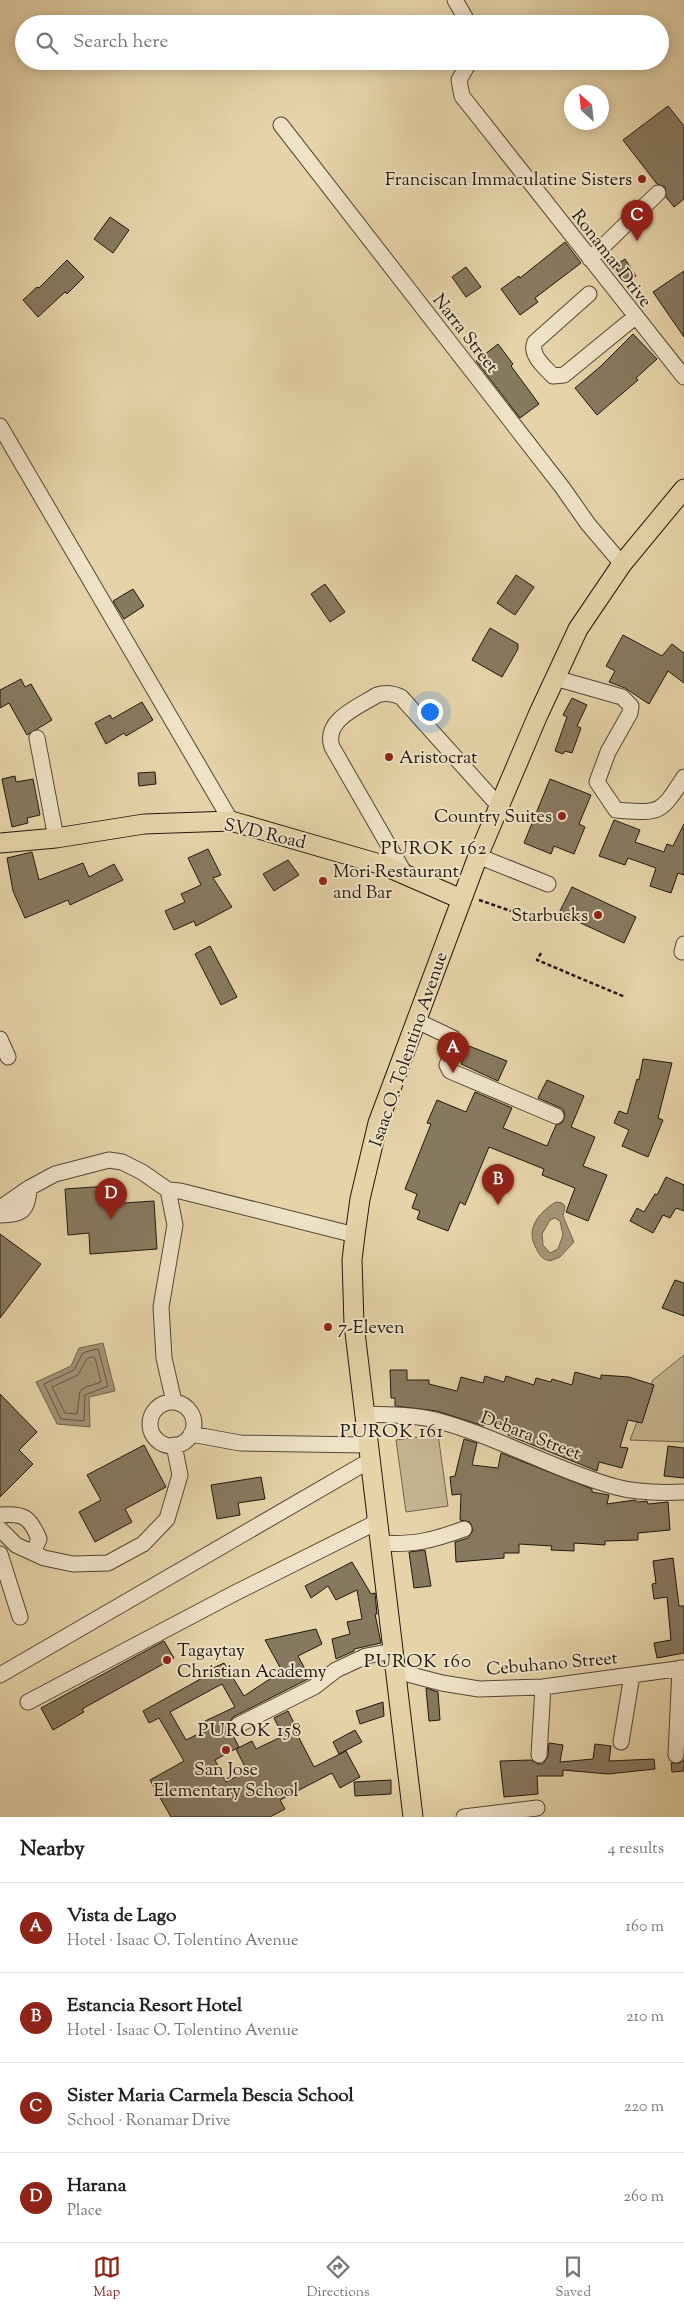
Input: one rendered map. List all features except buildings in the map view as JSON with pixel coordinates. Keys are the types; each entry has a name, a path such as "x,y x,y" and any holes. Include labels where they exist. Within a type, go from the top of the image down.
{"main road":[{"name":"Isaac O. Tolentino Avenue","path":"413,1817 363,1414 354,1324 352,1260 360,1200 378,1123 416,1020 478,856 555,678 578,629 622,564 684,489"},
{"name":"SVD Road","path":"0,844 56,838 144,824 232,821 383,865 462,897"}],"street":[{"path":"455,0 464,15"},
{"name":"Ronamar Drive","path":"465,70 459,80 462,96 684,377"},
{"name":"Narra Street","path":"281,125 562,487 588,524 622,564"},
{"path":"590,259 658,194"},
{"path":"589,294 535,342 532,348 553,376 564,374 635,317"},
{"path":"0,426 232,821"},
{"path":"555,678 622,697 632,706 608,752 597,782 616,810 651,813 666,804 684,778"},
{"path":"405,874 332,747 329,738 334,723 377,695 384,692 394,694 401,698 499,806"},
{"path":"37,738 56,838"},
{"path":"478,856 548,884"},
{"path":"416,1020 453,1038 456,1042 447,1066 450,1071 556,1116"},
{"path":"0,1039 8,1058"},
{"path":"0,1208 29,1188 55,1174 109,1160 122,1162 142,1172 168,1190 355,1235"},
{"path":"0,1215 15,1215 24,1210 29,1200 29,1188"},
{"path":"168,1190 175,1225 161,1307 164,1358 174,1402"},
{"path":"174,1402 180,1404 191,1413 194,1427 191,1434 181,1444 174,1445 161,1442 152,1431 151,1424 155,1411 160,1406 174,1402"},
{"name":"Debara Street","path":"363,1414 410,1415 435,1420 493,1439 618,1488 658,1493 684,1492"},
{"path":"191,1434 240,1443 368,1453"},
{"path":"0,1529 16,1545 44,1558 73,1564 108,1563 143,1544 167,1519 180,1475 174,1445"},
{"path":"0,1675 368,1453"},
{"path":"0,1515 18,1513 33,1522 39,1539 33,1553"},
{"path":"28,1702 233,1594 374,1524 376,1518"},
{"path":"379,1543 413,1544 434,1540 464,1529"},
{"path":"0,1554 20,1617"},
{"path":"238,1725 314,1687 336,1670 366,1656 393,1651"},
{"path":"676,1755 682,1668"},
{"name":"Cebuhano Street","path":"396,1671 442,1683 479,1689 543,1687 682,1668"},
{"path":"621,1742 632,1675"},
{"path":"539,1755 543,1687"},
{"path":"465,1817 488,1816 537,1808"}],"path":[{"path":"462,897 534,919"},
{"path":"540,953 537,960 625,997"}],"shaded area":[{"path":"684,1355 684,1442 630,1440 653,1380"},
{"path":"438,1434 448,1506 406,1512 396,1440"}],"water":[{"path":"556,1202 562,1203 565,1206 563,1216 574,1242 560,1257 550,1261 538,1253 532,1234 539,1216","holes":["555,1218 560,1221 563,1235 558,1249 550,1253 543,1245 542,1234 550,1220"]},
{"path":"103,1343 115,1391 89,1397 90,1427 57,1424 36,1382 71,1366 79,1348"}],"place":[{"name":"Franciscan Immaculatine Sisters","path":"642,179"},
{"name":"Sister Maria Carmela Bescia School","path":"637,241"},
{"name":"Aristocrat","path":"389,757"},
{"name":"Country Suites","path":"562,816"},
{"name":"Mori Restaurant and Bar","path":"323,881"},
{"name":"Starbucks","path":"598,915"},
{"name":"Vista de Lago","path":"453,1073"},
{"name":"Estancia Resort Hotel","path":"498,1205"},
{"name":"Harana","path":"111,1219"},
{"name":"7-Eleven","path":"328,1327"},
{"name":"Tagaytay Christian Academy","path":"167,1660"},
{"name":"San Jose Elementary School","path":"226,1750"}],"district":[{"name":"PUROK 162","path":"434,847"},
{"name":"PUROK 161","path":"392,1430"},
{"name":"PUROK 160","path":"418,1660"},
{"name":"PUROK 158","path":"250,1729"}]}
